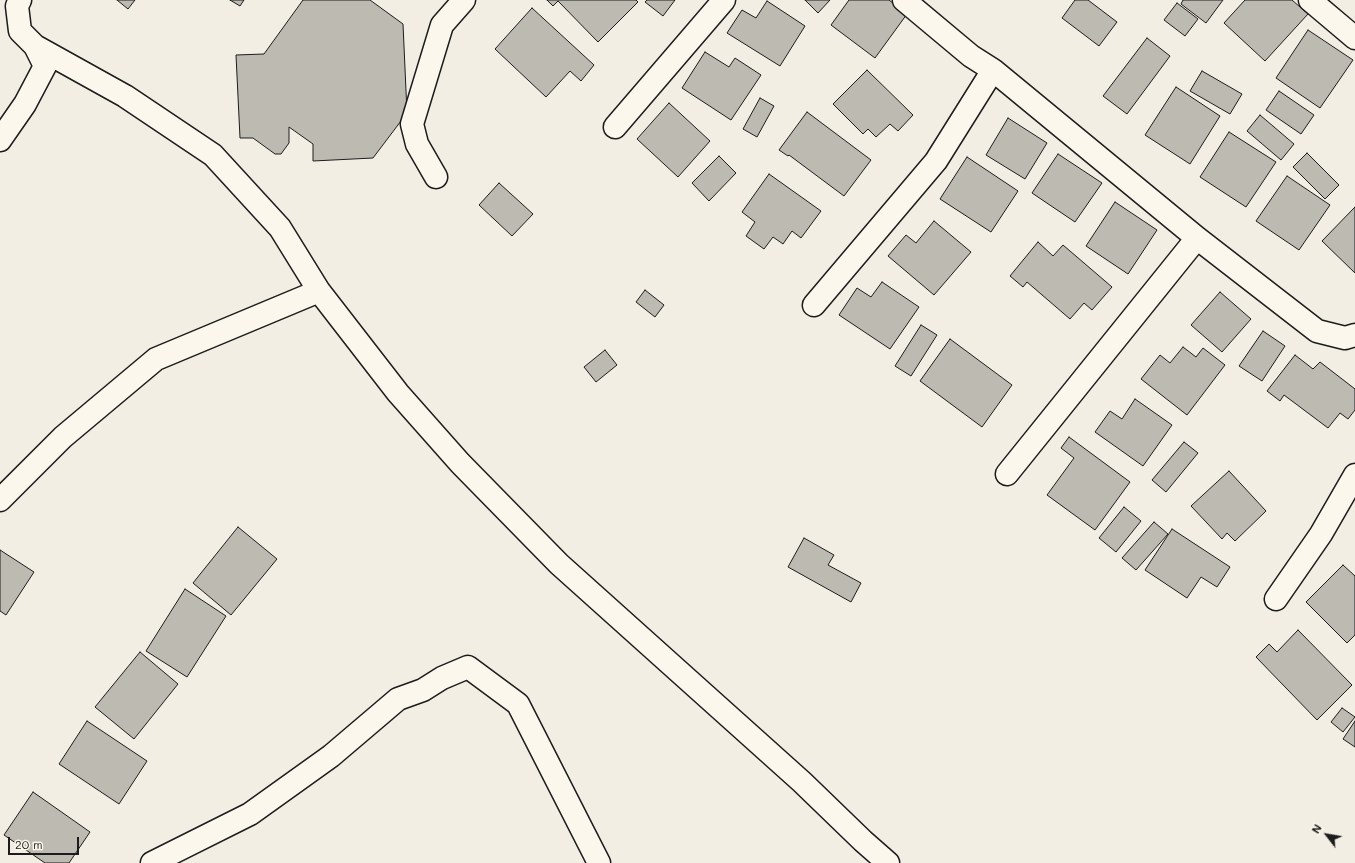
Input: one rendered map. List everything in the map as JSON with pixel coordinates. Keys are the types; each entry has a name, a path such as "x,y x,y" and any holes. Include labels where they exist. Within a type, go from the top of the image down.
{"street":[{"path":"20,0 17,6 20,31 35,46 125,96 213,155 280,228 319,291 398,393 460,463 558,564 796,776 888,863"},
{"path":"436,177 417,144 412,124 442,25 464,0"},
{"path":"615,127 724,0"},
{"path":"904,0 971,56 993,70 1197,238 1317,331 1345,338 1355,335"},
{"path":"1310,0 1355,38"},
{"path":"0,140 25,104 45,66 35,46"},
{"path":"814,305 936,162 993,70"},
{"path":"1007,474 1197,238"},
{"path":"0,500 63,437 156,359 319,291"},
{"path":"1276,599 1321,534 1355,475"},
{"path":"152,863 250,814 331,756 398,699 423,690 442,678 468,668 518,704 599,863"}],"building":[{"path":"117,0 135,0 128,9"},
{"path":"230,0 244,0 240,6"},
{"path":"303,0 370,0 403,24 407,113 373,158 313,161 313,144 289,127 289,143 281,154 275,154 253,138 240,138 236,55 264,54"},
{"path":"547,0 636,0 638,2 598,42 558,1 553,6"},
{"path":"647,0 675,0 663,16 645,2"},
{"path":"805,0 830,0 818,13"},
{"path":"849,0 889,0 907,14 875,58 831,25"},
{"path":"1075,0 1088,0 1117,22 1099,46 1062,18"},
{"path":"1183,0 1223,0 1206,23 1181,4"},
{"path":"1245,0 1292,0 1308,14 1265,61 1224,23"},
{"path":"767,1 805,26 780,66 727,33 742,10 756,18"},
{"path":"1177,3 1198,19 1185,36 1164,20"},
{"path":"532,8 594,65 581,81 570,71 546,97 495,49"},
{"path":"1308,30 1353,60 1320,108 1276,78"},
{"path":"1147,38 1170,56 1127,114 1103,96"},
{"path":"705,52 729,67 735,58 761,75 731,120 682,88"},
{"path":"867,70 913,115 898,131 890,124 876,137 868,129 863,134 833,104"},
{"path":"1202,71 1242,94 1230,114 1190,91"},
{"path":"1176,87 1220,116 1190,164 1145,135"},
{"path":"1279,91 1314,115 1301,134 1266,110"},
{"path":"760,98 774,106 757,137 743,129"},
{"path":"669,103 710,141 678,177 637,139"},
{"path":"807,112 871,160 844,196 789,155 788,156 779,150"},
{"path":"1260,115 1294,144 1281,160 1247,131"},
{"path":"1008,118 1047,143 1025,179 986,155"},
{"path":"1229,132 1276,162 1246,207 1200,177"},
{"path":"1307,153 1339,185 1325,199 1293,167"},
{"path":"1058,154 1102,183 1075,222 1032,193"},
{"path":"719,156 736,173 709,201 692,183"},
{"path":"967,157 1018,191 991,232 940,199"},
{"path":"769,174 821,211 801,238 792,231 783,244 773,237 764,249 746,236 755,222 742,212"},
{"path":"1287,176 1330,205 1299,250 1256,221"},
{"path":"499,183 533,214 512,236 479,205"},
{"path":"1115,202 1157,230 1128,274 1086,246"},
{"path":"1355,207 1355,273 1322,241"},
{"path":"934,221 971,252 934,295 888,256 906,235 916,243"},
{"path":"1038,242 1053,256 1063,245 1112,287 1092,310 1084,303 1070,319 1027,282 1023,287 1010,276"},
{"path":"882,282 919,307 890,349 839,315 857,288 871,297"},
{"path":"645,290 664,305 655,317 636,302"},
{"path":"1220,292 1251,319 1222,352 1191,325"},
{"path":"921,325 937,335 911,376 895,366"},
{"path":"1263,331 1285,346 1262,381 1239,366"},
{"path":"950,339 1012,385 982,427 920,381"},
{"path":"1183,347 1196,357 1203,348 1225,365 1187,415 1141,379 1160,355 1170,363"},
{"path":"605,350 617,365 596,382 584,367"},
{"path":"1295,355 1313,369 1320,362 1355,389 1355,410 1348,419 1340,413 1328,428 1284,395 1280,401 1267,391"},
{"path":"1135,399 1172,425 1143,466 1095,432 1110,411 1122,419"},
{"path":"1069,437 1130,482 1095,530 1047,495 1074,458 1061,448"},
{"path":"1184,442 1198,453 1166,492 1152,480"},
{"path":"1229,471 1266,511 1235,541 1227,533 1222,539 1191,506"},
{"path":"1124,507 1141,521 1116,552 1099,538"},
{"path":"1154,522 1168,534 1136,570 1122,558"},
{"path":"238,527 277,559 231,615 193,583"},
{"path":"1172,529 1230,567 1217,587 1201,577 1187,598 1145,570"},
{"path":"804,538 834,555 828,565 861,583 851,602 788,567"},
{"path":"0,550 34,572 6,615 0,611"},
{"path":"1343,565 1355,576 1355,635 1347,643 1306,602"},
{"path":"185,589 226,616 187,677 146,651"},
{"path":"1298,630 1352,685 1317,720 1256,657 1269,644 1277,652"},
{"path":"140,652 178,684 134,739 95,707"},
{"path":"1342,708 1355,717 1343,732 1331,722"},
{"path":"87,721 147,761 119,804 59,764"},
{"path":"1355,721 1355,747 1343,739"},
{"path":"33,792 90,832 69,863 45,863 4,835"}]}
